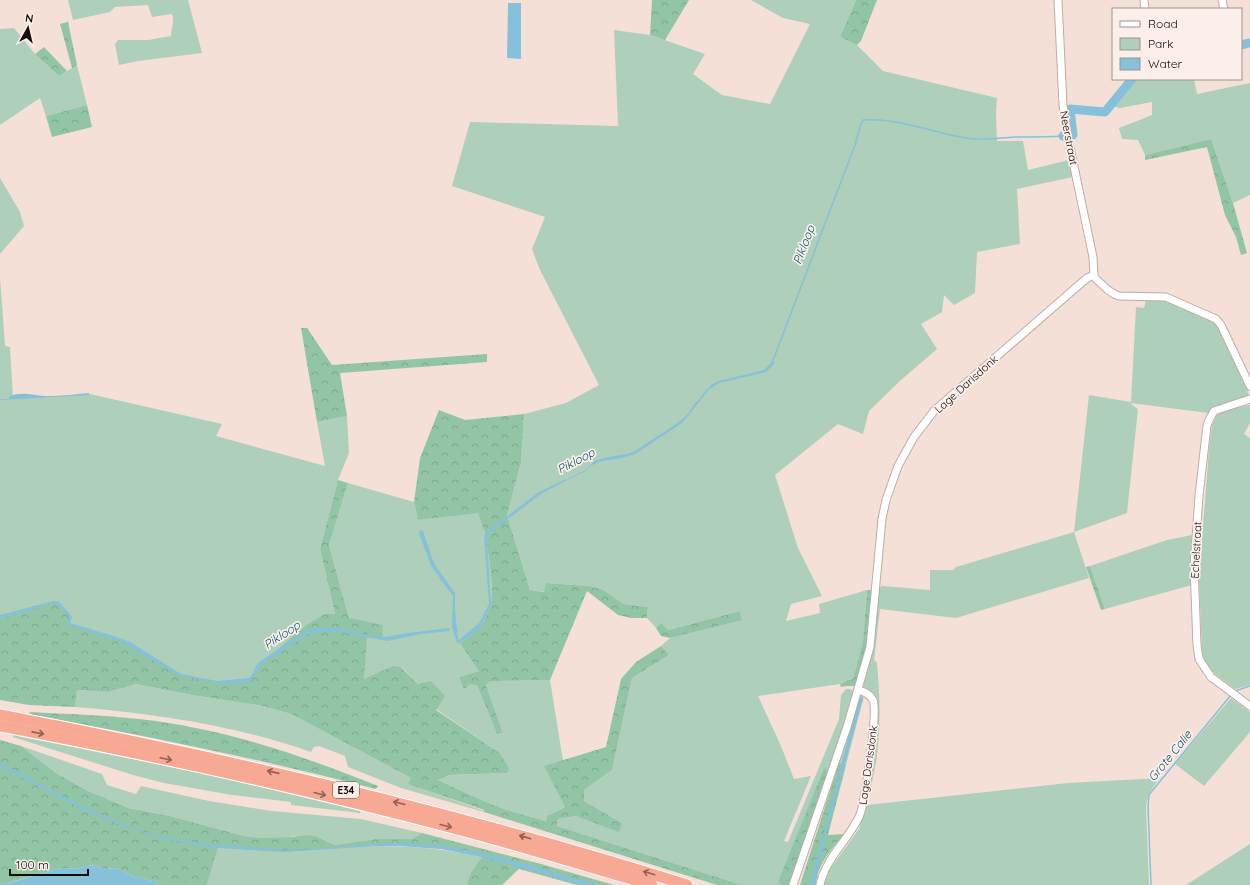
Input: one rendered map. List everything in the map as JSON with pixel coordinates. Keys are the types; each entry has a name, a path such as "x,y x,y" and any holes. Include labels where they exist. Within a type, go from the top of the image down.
{"highway":[{"name":"E34","path":"0,715 218,759 319,783 458,818 687,885"},
{"name":"E34","path":"0,726 95,744 318,794 458,829 652,885"}],"street":[{"name":"Neerstraat","path":"1058,0 1063,105 1093,257 1094,275"},
{"path":"1094,275 1096,279 1108,290 1119,296 1166,298 1216,319 1221,324 1250,386"},
{"name":"Lage Darisdonk","path":"793,885 859,690 870,647 882,519 886,500 898,466 914,437 934,412 1087,278 1094,275"},
{"name":"Echelstraat","path":"1250,399 1214,412 1207,425 1194,566 1197,645 1199,659 1211,677 1250,706"},
{"name":"Lage Darisdonk","path":"820,885 821,878 828,863 854,827 864,802 875,710 874,700 869,694 859,690"}],"green space":[{"path":"68,0 188,0 202,53 138,61 119,65 115,44 118,40 148,40 171,36 173,23 172,14 152,17 148,5 115,7 110,12 73,20"},
{"path":"652,0 689,0 665,40 650,35"},
{"path":"751,0 856,0 840,37 857,45 883,71 997,98 997,141 1023,141 1028,170 1069,160 1073,177 1017,189 1020,244 977,252 975,293 954,305 944,295 942,312 921,324 937,349 901,380 869,411 863,434 838,424 775,475 798,548 822,596 791,604 786,621 820,613 819,604 867,590 863,641 853,679 846,680 840,684 758,696 781,746 794,779 811,776 784,841 788,842 839,719 841,695 846,689 850,689 854,694 828,770 824,769 779,882 781,885 742,885 557,826 558,819 576,816 622,823 584,801 584,790 612,770 632,678 669,655 661,646 670,638 742,619 740,611 668,630 661,624 656,628 647,618 648,607 624,604 602,589 589,586 547,583 545,592 530,590 507,515 521,463 524,414 566,403 599,385 540,270 532,249 545,217 452,186 470,122 618,126 614,30 650,35 705,54 693,74 722,95 770,104 810,24 783,18"},
{"path":"856,0 877,0 861,41 857,45 840,37"},
{"path":"68,22 77,65 72,68 60,24"},
{"path":"14,28 35,54 59,76 77,65 87,105 46,116 40,98 0,125 0,29"},
{"path":"44,47 67,71 59,76 35,54"},
{"path":"1130,80 1194,80 1197,94 1250,83 1250,195 1233,203 1211,139 1145,155 1138,140 1122,139 1119,128 1152,115 1152,102 1120,108 1107,105"},
{"path":"87,105 92,127 52,137 46,116"},
{"path":"1211,139 1233,203 1247,253 1241,255 1236,237 1225,215 1207,147 1145,160 1145,155"},
{"path":"0,178 20,212 24,226 0,254"},
{"path":"0,277 5,346 10,347 13,398 90,394 222,424 216,436 325,466 317,422 347,416 349,453 338,480 320,549 335,614 252,679 220,682 187,677 0,618"},
{"path":"1146,300 1171,301 1214,321 1219,326 1247,388 1249,396 1217,407 1208,413 1131,403 1138,409 1127,513 1074,532 1089,395 1131,402 1136,307 1144,308"},
{"path":"301,328 307,328 332,365 487,354 487,362 340,373 347,416 317,422"},
{"path":"1250,405 1250,423 1244,434 1250,438 1250,685 1235,689 1215,674 1206,664 1202,652 1199,578 1212,425 1217,415 1226,410"},
{"path":"439,410 465,420 524,414 521,463 507,515 530,590 544,592 546,583 589,586 602,589 624,604 648,607 647,618 631,618 618,615 587,591 550,680 490,681 486,685 503,733 497,734 477,685 470,684 464,689 459,677 479,671 460,643 482,625 491,605 492,584 486,536 478,513 418,520 414,502 420,458"},
{"path":"338,480 348,483 329,545 349,618 383,625 382,640 368,636 367,638 364,679 393,666 401,667 418,684 431,681 445,696 436,710 500,753 509,769 507,773 449,775 438,780 504,809 546,821 547,816 565,807 544,766 606,747 621,679 636,662 661,646 669,655 632,678 612,770 584,790 584,801 622,823 619,832 576,816 558,819 557,826 742,885 717,885 484,812 484,810 408,784 411,778 291,714 263,706 192,695 136,684 108,692 77,690 75,707 29,705 0,700 0,615 54,601 69,615 69,624 119,639 179,675 220,682 252,679 255,669 305,626 325,614 335,614 320,549"},
{"path":"348,483 414,502 418,520 478,512 486,536 492,584 491,605 482,625 479,671 459,677 470,684 477,684 497,734 503,733 486,685 490,681 550,680 563,761 545,767 565,807 547,816 546,821 504,809 438,780 449,775 507,773 500,753 436,709 418,684 402,667 364,679 366,638 368,636 349,618 329,545"},
{"path":"1074,532 1089,578 956,618 880,609 874,660 877,663 878,675 880,710 879,733 876,762 867,805 1068,783 1160,778 1150,791 1147,798 1146,807 1149,885 822,885 825,876 859,829 866,805 873,694 863,686 872,653 879,587 883,586 930,590 930,570 953,570 956,567"},
{"path":"1192,535 1192,585 1105,609 1090,566 1167,540"},
{"path":"1090,566 1105,609 1101,610 1086,567"},
{"path":"867,590 872,590 866,648 857,682 855,686 841,687 840,684 847,680 853,679 863,641"},
{"path":"740,611 742,620 670,638 661,636 656,628 661,623 668,630"},
{"path":"136,684 192,695 263,706 291,714 411,778 409,784 484,812 401,788 348,767 345,756 319,746 314,747 311,752 253,735 195,722 136,713 75,707 77,690 108,692"},
{"path":"860,695 864,696 846,765 839,763"},
{"path":"1231,698 1250,712 1250,732 1204,786 1175,764"},
{"path":"30,712 139,719 201,729 261,744 378,786 376,789 203,748 29,714"},
{"path":"13,735 210,775 360,811 360,813 291,805 291,802 232,795 164,783 133,775 13,737"},
{"path":"0,740 21,746 56,773 88,791 129,808 170,816 244,836 265,838 304,835 315,836 335,845 375,839 412,839 422,833 614,885 577,885 519,869 502,885 467,885 471,873 482,857 442,849 402,846 377,846 284,852 218,848 207,885 159,885 156,882 131,875 116,868 106,869 91,865 77,869 61,868 0,884"},
{"path":"21,746 102,774 107,785 136,794 141,786 209,801 272,811 361,819 422,833 412,839 375,839 335,845 322,839 304,835 282,838 244,836 170,816 129,808 88,791 56,773"},
{"path":"839,763 846,765 828,835 844,834 830,851 822,864 817,877 816,885 800,885"},
{"path":"824,768 828,770 789,885 781,885 778,882"},
{"path":"1250,844 1250,885 1186,885"},
{"path":"377,846 430,848 482,857 471,873 467,885 207,885 218,848 284,852"}],"water":[{"path":"508,3 521,3 521,59 507,58"},
{"path":"772,362 775,363 766,372 719,383 706,391 711,385 719,381 764,370"},
{"path":"89,393 89,395 0,400 9,399 12,395 17,394 61,396"},
{"path":"699,400 700,401 682,423 635,454 622,458 602,461 592,465 584,472 569,479 584,471 595,461 635,451 678,423 689,413 695,403"},
{"path":"566,479 567,480 541,494 488,534 491,605 482,625 476,631 457,643 452,627 453,596 431,566 419,534 420,530 423,531 437,568 455,593 455,611 459,640 479,623 489,604 484,537 486,532 539,492"},
{"path":"58,601 71,615 72,617 70,623 130,642 181,674 217,681 249,678 259,662 305,632 314,628 336,628 385,637 449,628 450,630 387,641 340,632 308,634 262,664 250,682 225,684 179,676 122,642 68,625 67,623 69,616 55,603 0,619 0,616"},
{"path":"861,697 863,698 814,885 810,885 857,704"},
{"path":"0,763 101,815 142,831 164,837 206,844 280,850 299,850 383,843 423,844 448,847 499,857 598,885 583,885 482,857 442,849 377,846 284,852 218,848 163,839 118,824 82,809 0,766"},
{"path":"91,865 106,869 116,868 131,875 156,882 159,885 0,885 61,868 77,869"}],"waterway":[{"name":"Pikloop","path":"1242,45 1250,43"},
{"name":"Pikloop","path":"1063,136 1073,135 1070,109 1105,112 1131,80"},
{"name":"Pikloop","path":"772,363 855,145 863,120 901,123 972,139 1063,136"},
{"name":"Pikloop","path":"699,401 707,390"},
{"name":"Grote Calie","path":"1235,691 1250,686"},
{"name":"Grote Calie","path":"1151,885 1148,806 1149,795 1231,695"}]}
